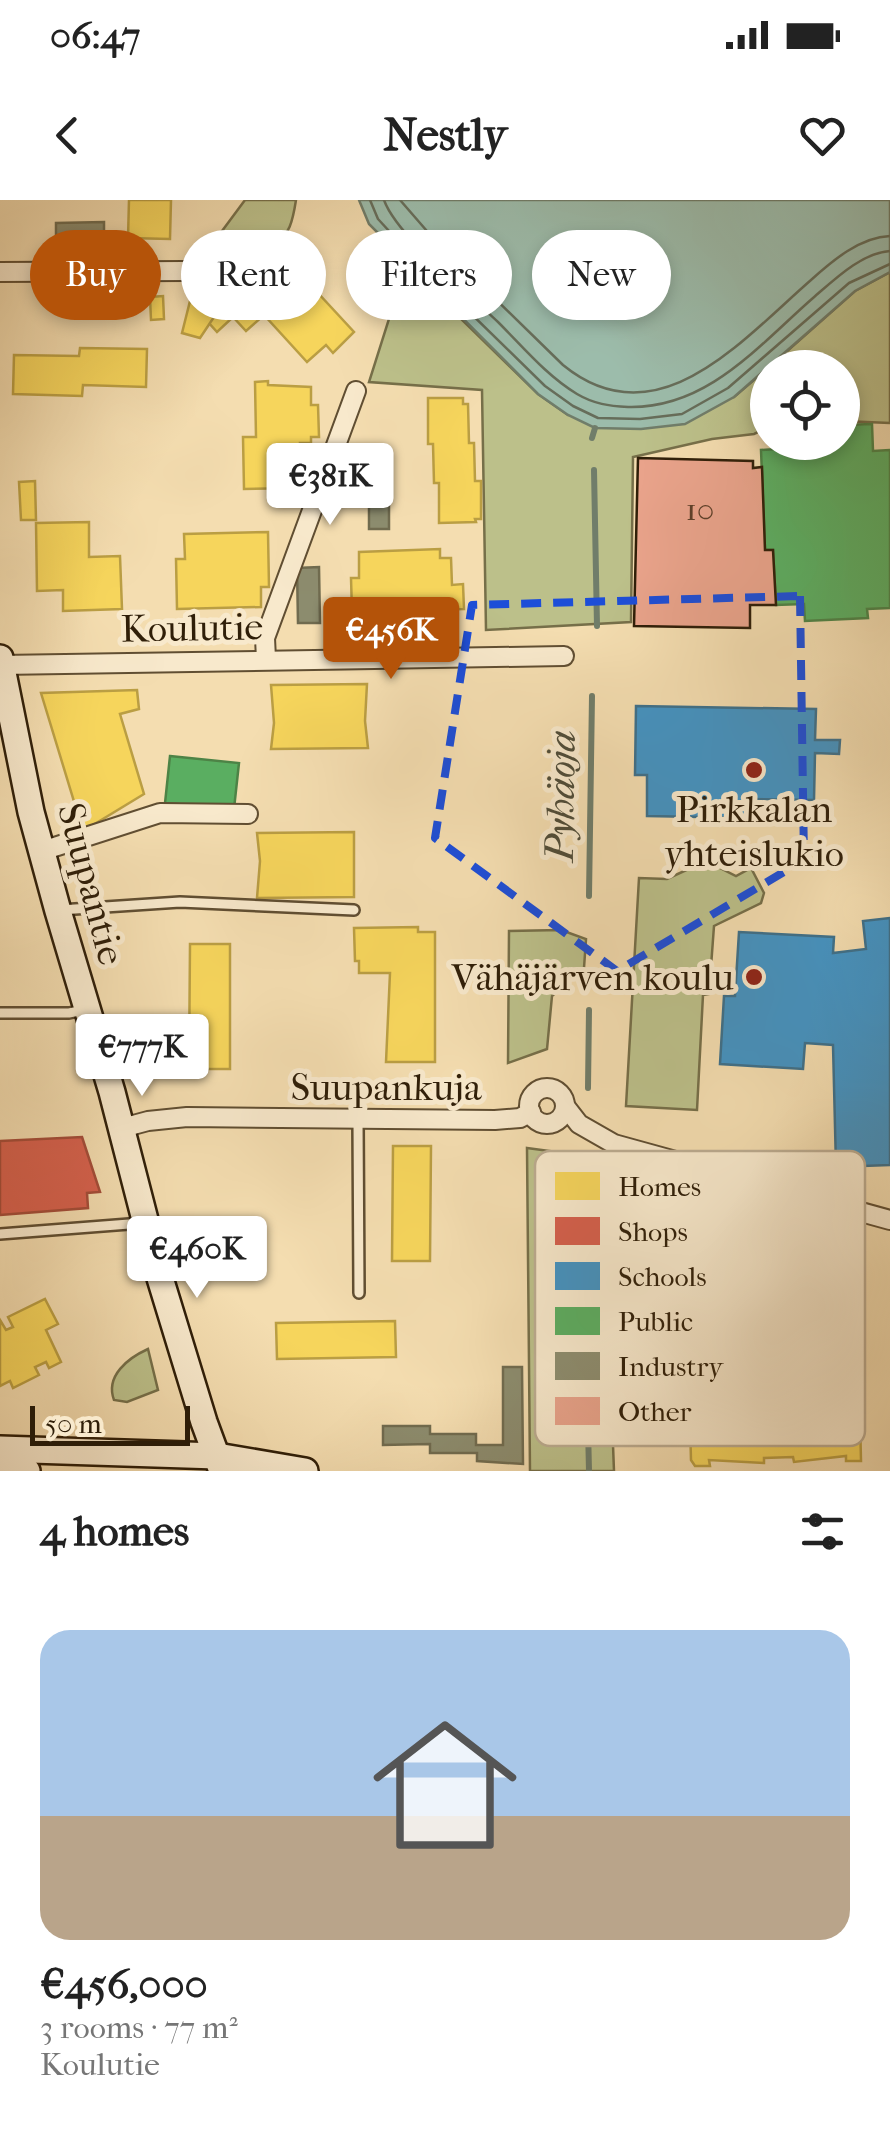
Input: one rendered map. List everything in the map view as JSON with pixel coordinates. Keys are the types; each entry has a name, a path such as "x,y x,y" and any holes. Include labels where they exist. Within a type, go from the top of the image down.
{"street":[{"path":"0,272 181,271"},
{"path":"266,659 266,638 356,391"},
{"name":"Koulutie","path":"1,662 564,656"},
{"name":"Suupantie","path":"1,662 58,911 122,1128 145,1222 219,1464"},
{"path":"42,851 160,814 248,814"},
{"name":"Suupankuja","path":"122,1128 187,1116 520,1118 531,1112 533,1096 547,1088 558,1092 579,1124 614,1144 639,1151"},
{"name":"Suupankuja","path":"865,1213 890,1220"},
{"path":"0,1449 305,1471"},
{"path":"0,1470 27,1471"}],"lane":[{"path":"58,911 180,902 354,910"},
{"path":"0,1013 69,1013 86,1009"},
{"path":"358,1120 359,1292"},
{"path":"0,1234 145,1222"}],"highlighted area":[{"path":"800,596 804,860 617,971 435,838 472,605"}],"green space":[{"path":"245,200 296,200 288,230 223,230"},
{"path":"890,272 890,423 860,422 860,350 788,350 855,291"},
{"path":"389,320 462,320 538,394 568,415 734,397 750,383 750,434 633,457 631,622 486,630 482,390 369,382"},
{"path":"706,861 736,876 751,868 764,893 761,903 714,926 709,994 703,995 697,1110 626,1106 639,878 667,879"},
{"path":"561,930 586,939 584,968 552,996 547,1049 508,1063 509,931"},
{"path":"527,1148 550,1151 535,1151 535,1446 613,1446 614,1471 530,1471"},
{"path":"148,1349 158,1390 127,1402 114,1400 116,1376 133,1357"}],"water":[{"path":"359,200 890,200 890,272 855,291 788,350 750,350 750,383 734,397 685,424 641,429 595,428 538,394 464,320 512,320 512,230 375,230"}],"building: Homes":[{"path":"129,200 171,200 170,239 161,239 161,230 128,230"},
{"path":"326,302 354,332 333,353 326,345 307,362 269,320 326,320"},
{"path":"185,320 212,320 200,338 182,333"},
{"path":"211,320 230,320 217,332 209,323"},
{"path":"236,320 258,320 246,331"},
{"path":"80,348 147,349 146,387 83,385 82,396 13,394 14,355 79,356"},
{"path":"268,381 268,385 311,387 311,405 318,405 319,437 311,437 311,443 300,443 301,488 244,489 243,437 256,437 255,382"},
{"path":"428,398 463,398 463,404 468,404 475,481 481,481 481,519 475,519 476,522 439,523 439,483 434,483 433,444 428,444"},
{"path":"35,481 36,520 21,520 19,482"},
{"path":"89,522 89,557 120,556 122,609 63,611 63,590 37,591 36,523"},
{"path":"268,532 269,587 261,587 261,607 177,609 176,559 185,559 184,534"},
{"path":"440,549 440,558 451,558 452,585 463,584 464,609 352,612 351,578 359,578 359,552"},
{"path":"367,684 368,748 271,749 271,685"},
{"path":"137,690 139,709 120,714 144,794 83,831 41,693"},
{"path":"354,832 354,897 257,898 257,833"},
{"path":"418,927 418,932 435,932 435,1062 386,1062 390,973 359,973 354,928"},
{"path":"190,944 230,944 230,1069 189,1069"},
{"path":"393,1146 431,1146 430,1261 392,1261"},
{"path":"45,1299 58,1324 46,1330 61,1362 49,1368 46,1362 35,1367 39,1375 13,1388 10,1381 0,1386 0,1320 6,1330 13,1327 8,1317"},
{"path":"395,1321 396,1357 277,1359 276,1323"},
{"path":"691,1446 861,1446 861,1461 846,1461 846,1456 794,1462 793,1457 764,1458 764,1463 709,1460 710,1466 695,1466"}],"building: Shops":[{"path":"82,1137 100,1192 87,1193 88,1208 0,1215 0,1141"}],"building: Schools":[{"path":"636,706 816,709 815,740 840,740 839,754 815,753 814,800 752,799 752,818 647,816 647,775 635,775"},
{"path":"890,918 890,1165 865,1166 865,1151 836,1151 833,1045 805,1043 803,1069 720,1064 724,996 735,996 739,932 834,937 833,953 866,949 863,921"}],"building: Public":[{"path":"860,424 872,424 873,451 890,450 890,608 867,609 868,618 805,621 804,604 776,605 773,550 765,550 761,460 860,460"},
{"path":"170,756 239,763 234,809 165,803"}],"building: Industry":[{"path":"104,222 104,230 56,230 56,223"},
{"path":"369,497 389,497 389,529 369,529"},
{"path":"319,567 320,623 298,623 297,568"},
{"path":"503,1367 522,1367 523,1464 477,1461 477,1453 430,1453 430,1444 383,1445 383,1426 430,1426 430,1434 476,1434 476,1445 503,1445"}],"building: Other":[{"path":"638,458 753,461 753,468 762,467 765,550 773,550 776,605 750,605 750,628 634,626"}],"waterway":[{"name":"Pyhäoja","path":"592,438 595,428"},
{"name":"Pyhäoja","path":"594,470 597,626"},
{"name":"Pyhäoja","path":"589,896 592,696"},
{"name":"Pyhäoja","path":"588,1088 589,1010"},
{"name":"Pyhäoja","path":"588,1446 589,1471"}],"place":[{"name":"Pirkkalan yhteislukio","path":"754,770"},
{"name":"Vähäjärven koulu","path":"754,977"}]}
